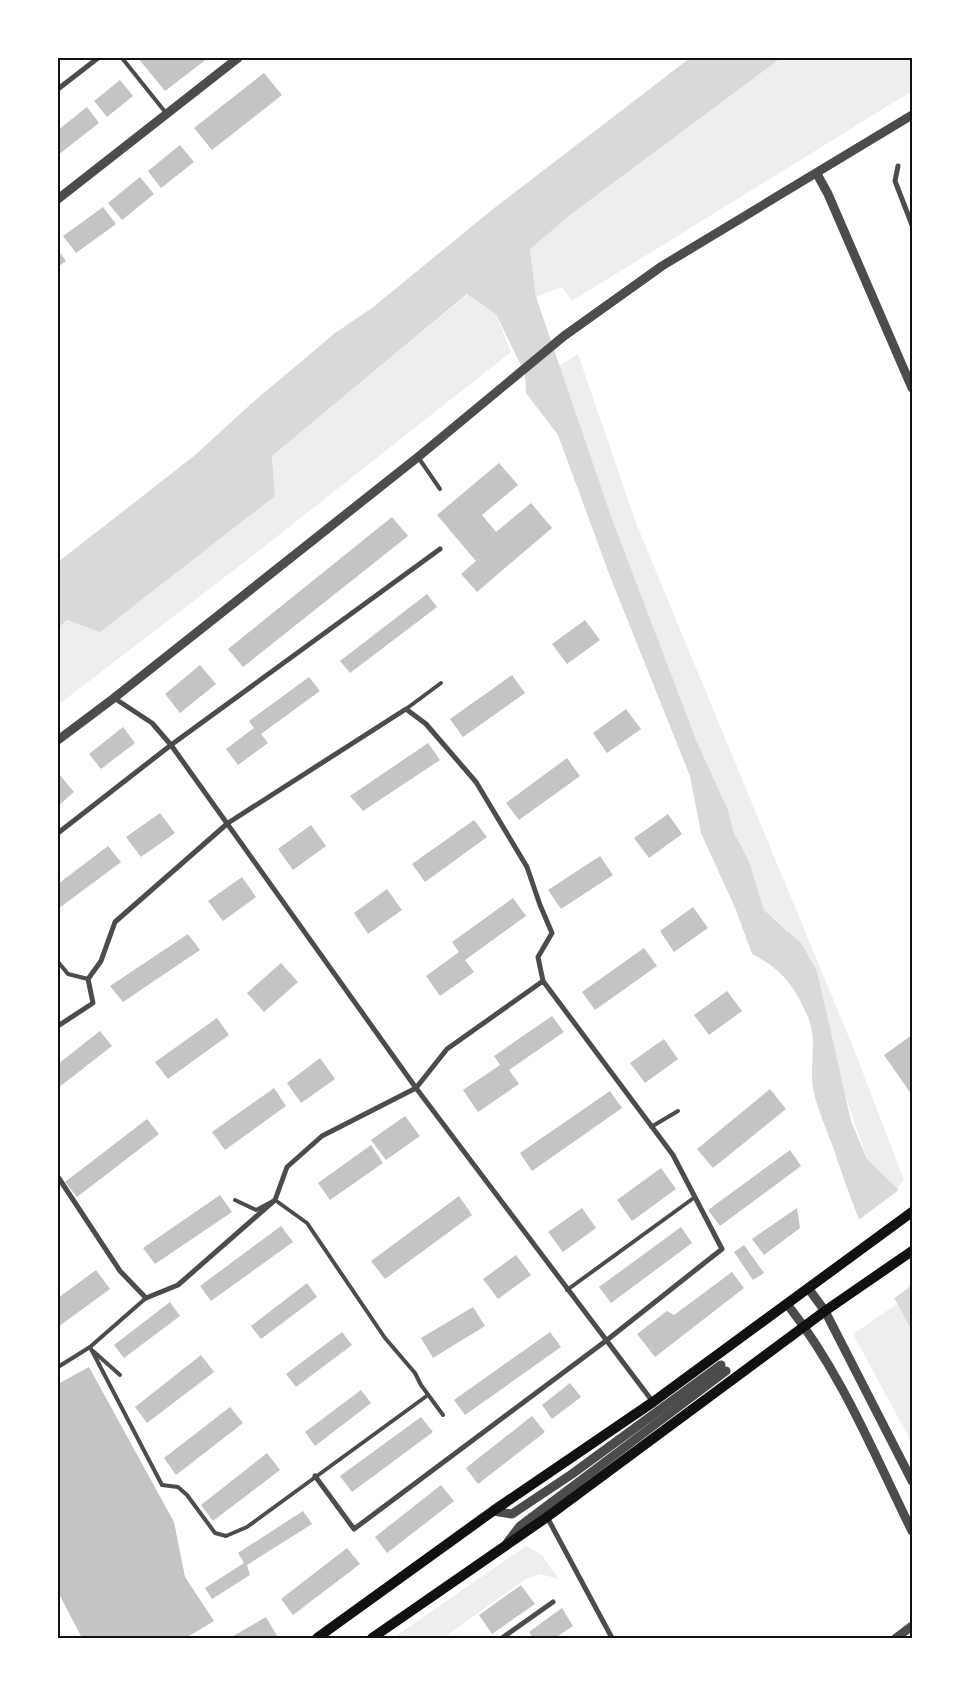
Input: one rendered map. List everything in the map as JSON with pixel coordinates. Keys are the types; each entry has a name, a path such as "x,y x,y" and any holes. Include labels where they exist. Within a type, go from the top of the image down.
{"main road":[{"path":"317,1638 493,1511 653,1402 912,1212"},
{"path":"372,1638 547,1517 825,1311 912,1250"}],"street":[{"path":"58,89 98,58"},
{"path":"58,199 238,58"},
{"path":"58,740 114,698 418,457 564,336 662,266 912,115"},
{"path":"898,166 894,181 912,225"},
{"path":"816,174 828,194 912,388"},
{"path":"58,833 171,745 440,549"},
{"path":"114,698 152,723 171,745 228,822 416,1088 566,1290 607,1340 653,1402"},
{"path":"58,1026 93,1003 88,979 101,961 115,922 228,822 406,709 426,724 476,782 527,867 552,934 538,957 543,982 673,1155 722,1249 607,1340 354,1530 315,1476"},
{"path":"58,1178 120,1271 146,1298 178,1285 275,1200 288,1167 322,1136 416,1088 446,1049 543,982"},
{"path":"808,1288 825,1311 912,1481"},
{"path":"787,1304 805,1326 835,1373 912,1531"},
{"path":"493,1511 512,1514 724,1368 520,1526 504,1547"},
{"path":"547,1517 612,1638"},
{"path":"502,1638 554,1602"},
{"path":"896,1638 912,1626"}],"lane":[{"path":"122,58 166,113"},
{"path":"418,457 440,489"},
{"path":"406,709 441,683"},
{"path":"59,963 68,974 88,979"},
{"path":"651,1127 678,1110"},
{"path":"566,1290 694,1197"},
{"path":"235,1200 256,1210 275,1200 306,1223 385,1338 415,1373 443,1415"},
{"path":"58,1367 90,1347 146,1298"},
{"path":"90,1347 162,1485 178,1487 216,1533 226,1536 247,1527 428,1395"},
{"path":"90,1347 120,1375"}],"shaded area":[{"path":"690,58 781,58 574,212 530,249 536,297 612,519 696,740 728,810 734,833 749,861 764,910 801,943 817,971 851,1121 867,1159 897,1188 912,1229 912,1331 868,1241 819,1111 813,1089 813,1044 808,1017 798,996 780,973 752,954 736,910 701,833 690,776 611,579 558,435 526,393 525,374 496,314 467,294 272,456 275,496 100,632 67,620 58,628 58,562 194,456 252,403 335,333 372,308 493,209"},
{"path":"781,58 912,58 912,91 572,301 562,287 536,297 530,249 574,212"},
{"path":"468,294 496,314 511,352 251,557 58,705 58,628 67,620 101,631 275,496 272,456"},
{"path":"578,354 636,523 855,1052 904,1180 897,1188 867,1159 788,930 764,910 749,861 734,833 728,810 696,740 662,654 612,519 559,366"},
{"path":"897,1304 912,1331 912,1443 853,1334"},
{"path":"526,1546 542,1555 559,1579 540,1574 526,1579 443,1638 393,1638"}],"pier":[{"path":"900,1189 912,1222 912,1285 892,1300 856,1222"}],"building":[{"path":"138,58 208,58 165,91"},
{"path":"264,73 282,95 212,150 194,128"},
{"path":"120,80 133,96 107,117 94,101"},
{"path":"87,107 99,123 58,155 58,130"},
{"path":"180,145 194,162 161,188 148,171"},
{"path":"140,177 154,194 122,220 108,203"},
{"path":"103,207 116,224 76,253 63,236"},
{"path":"58,250 66,261 58,267"},
{"path":"499,463 518,485 482,515 496,532 531,503 552,528 477,592 461,574 476,561 437,515"},
{"path":"392,517 408,536 243,667 228,649"},
{"path":"427,594 437,607 350,673 340,661"},
{"path":"585,620 600,640 567,664 552,644"},
{"path":"200,665 216,684 180,713 165,694"},
{"path":"512,675 525,693 463,737 450,719"},
{"path":"309,677 320,691 261,734 268,743 238,765 226,749 254,728 249,721"},
{"path":"626,709 641,729 607,753 593,733"},
{"path":"123,727 135,743 101,769 89,754"},
{"path":"428,743 440,760 363,811 350,796"},
{"path":"567,758 580,776 519,820 506,803"},
{"path":"58,775 74,792 58,806"},
{"path":"160,813 175,833 141,857 126,837"},
{"path":"668,814 682,834 649,858 634,838"},
{"path":"474,820 487,837 425,882 412,864"},
{"path":"311,825 326,846 293,870 278,849"},
{"path":"108,846 121,862 58,909 58,884"},
{"path":"600,856 613,875 561,909 548,890"},
{"path":"242,877 256,897 223,921 208,901"},
{"path":"387,889 402,910 368,934 354,913"},
{"path":"513,898 526,916 465,960 474,972 440,996 426,976 459,952 452,942"},
{"path":"693,907 708,928 674,952 660,931"},
{"path":"188,934 200,950 123,1002 110,986"},
{"path":"644,948 657,966 595,1010 582,992"},
{"path":"281,963 298,982 264,1012 247,993"},
{"path":"727,991 742,1011 709,1035 694,1015"},
{"path":"552,1016 564,1032 509,1070 519,1084 478,1112 463,1090 500,1065 494,1056"},
{"path":"217,1018 229,1035 168,1079 155,1062"},
{"path":"100,1031 112,1046 58,1088 58,1064"},
{"path":"912,1035 912,1095 884,1055"},
{"path":"664,1039 678,1059 645,1083 630,1063"},
{"path":"320,1058 335,1079 301,1103 287,1083"},
{"path":"274,1088 286,1106 225,1150 212,1132"},
{"path":"770,1089 786,1109 713,1168 697,1149"},
{"path":"610,1091 622,1108 532,1171 520,1153"},
{"path":"405,1116 420,1136 386,1160 371,1140"},
{"path":"147,1119 159,1134 77,1197 65,1182"},
{"path":"371,1145 383,1163 330,1200 318,1183"},
{"path":"790,1150 801,1166 720,1226 708,1210"},
{"path":"661,1168 676,1189 632,1221 617,1200"},
{"path":"220,1195 232,1212 155,1264 143,1248"},
{"path":"459,1196 472,1215 385,1279 371,1261"},
{"path":"582,1208 596,1228 563,1252 548,1232"},
{"path":"797,1208 800,1228 764,1255 752,1239"},
{"path":"281,1226 293,1242 211,1301 200,1286"},
{"path":"681,1227 692,1243 611,1303 599,1287"},
{"path":"744,1245 764,1273 753,1280 734,1252"},
{"path":"516,1255 531,1275 498,1299 483,1279"},
{"path":"96,1270 110,1289 58,1327 58,1298"},
{"path":"732,1272 744,1288 655,1357 637,1334 667,1311 674,1315"},
{"path":"307,1283 317,1297 261,1339 251,1326"},
{"path":"170,1302 180,1316 124,1358 114,1345"},
{"path":"473,1307 485,1326 433,1358 421,1338"},
{"path":"342,1332 352,1345 296,1387 286,1374"},
{"path":"550,1332 561,1347 465,1415 454,1400"},
{"path":"201,1355 214,1372 147,1423 135,1407"},
{"path":"89,1367 174,1522 185,1577 214,1621 189,1636 190,1638 82,1638 58,1592 58,1384"},
{"path":"570,1383 581,1397 552,1419 542,1405"},
{"path":"361,1390 371,1403 315,1446 305,1432"},
{"path":"230,1407 243,1423 176,1475 164,1458"},
{"path":"532,1416 545,1432 478,1484 466,1468"},
{"path":"421,1417 433,1432 352,1492 340,1476"},
{"path":"267,1453 280,1470 213,1521 201,1505"},
{"path":"441,1485 454,1501 387,1553 375,1537"},
{"path":"303,1511 312,1524 247,1565 250,1575 212,1599 205,1588 244,1563 238,1553"},
{"path":"347,1548 360,1564 293,1615 281,1599"},
{"path":"521,1585 535,1604 492,1634 479,1615"},
{"path":"562,1608 573,1626 555,1638 533,1638 529,1632"},
{"path":"266,1617 277,1636 273,1638 230,1638"}]}
